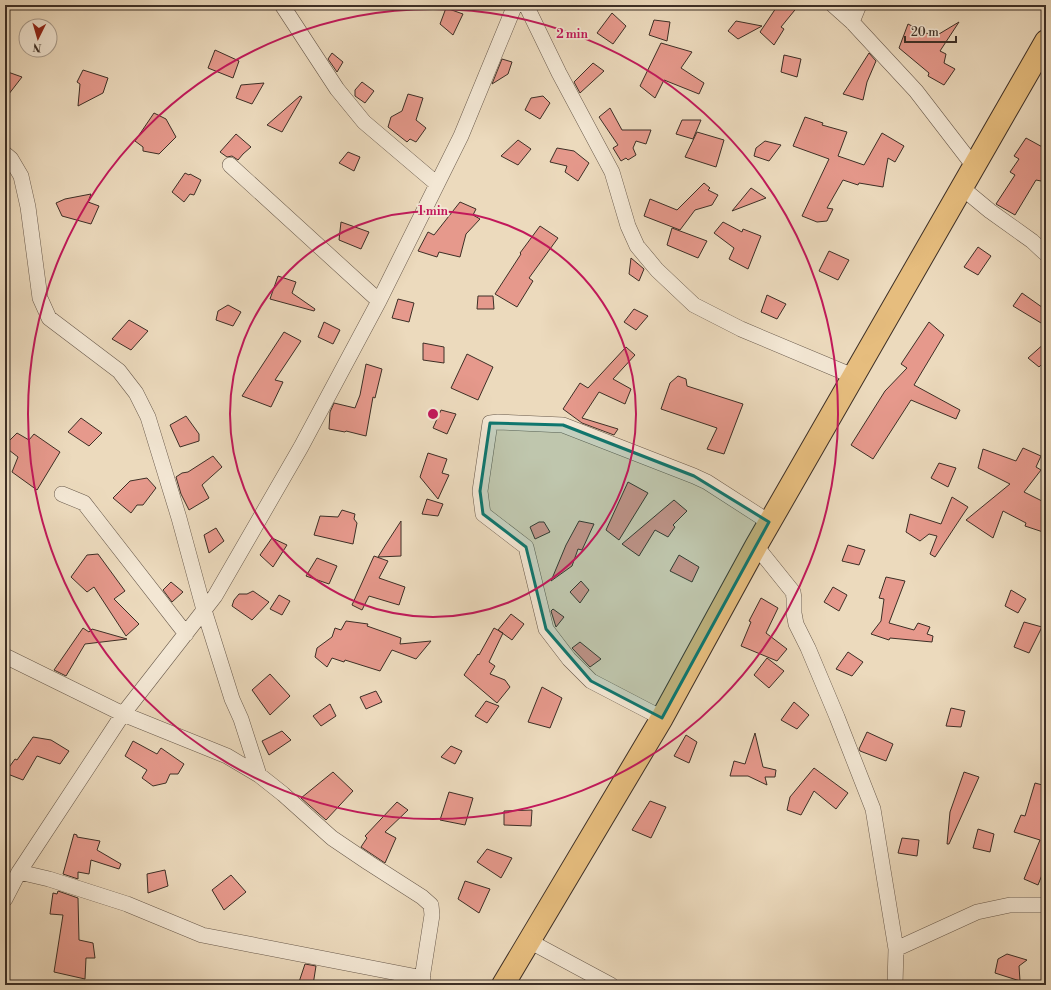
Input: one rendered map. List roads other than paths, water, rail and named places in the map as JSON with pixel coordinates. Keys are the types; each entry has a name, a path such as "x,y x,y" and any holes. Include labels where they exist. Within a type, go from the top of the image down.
{"main road":[{"path":"503,985 662,718 769,522 973,165 1046,41"}],"street":[{"path":"282,5 337,89 364,122 437,184"},
{"path":"5,899 19,872 123,714 215,596 301,447 379,302 461,136 516,5"},
{"path":"526,5 559,73 612,172 628,226 637,246 647,258 694,305 741,330 853,376"},
{"path":"833,5 852,22 916,91 973,165"},
{"path":"852,22 859,5"},
{"path":"5,154 11,159 21,176 28,207 40,298 49,318 119,371 136,393 148,417 179,518 204,610 232,699 242,719 259,776"},
{"path":"230,165 379,302"},
{"path":"961,187 990,211 1032,241 1046,254"},
{"path":"662,718 591,681 569,659 546,629 526,547 483,514 480,490 490,423 498,422 563,425 708,482 769,522"},
{"path":"62,494 84,503 186,634"},
{"path":"756,546 792,592 794,598 796,624 808,648 834,710 873,809 896,949 895,985"},
{"path":"5,656 123,714 227,756 284,794 332,838 422,897 431,905 432,916 422,981 202,935 127,904 49,879 19,872"},
{"path":"896,949 977,912 1010,905 1046,905"},
{"path":"529,941 611,985"}]}
